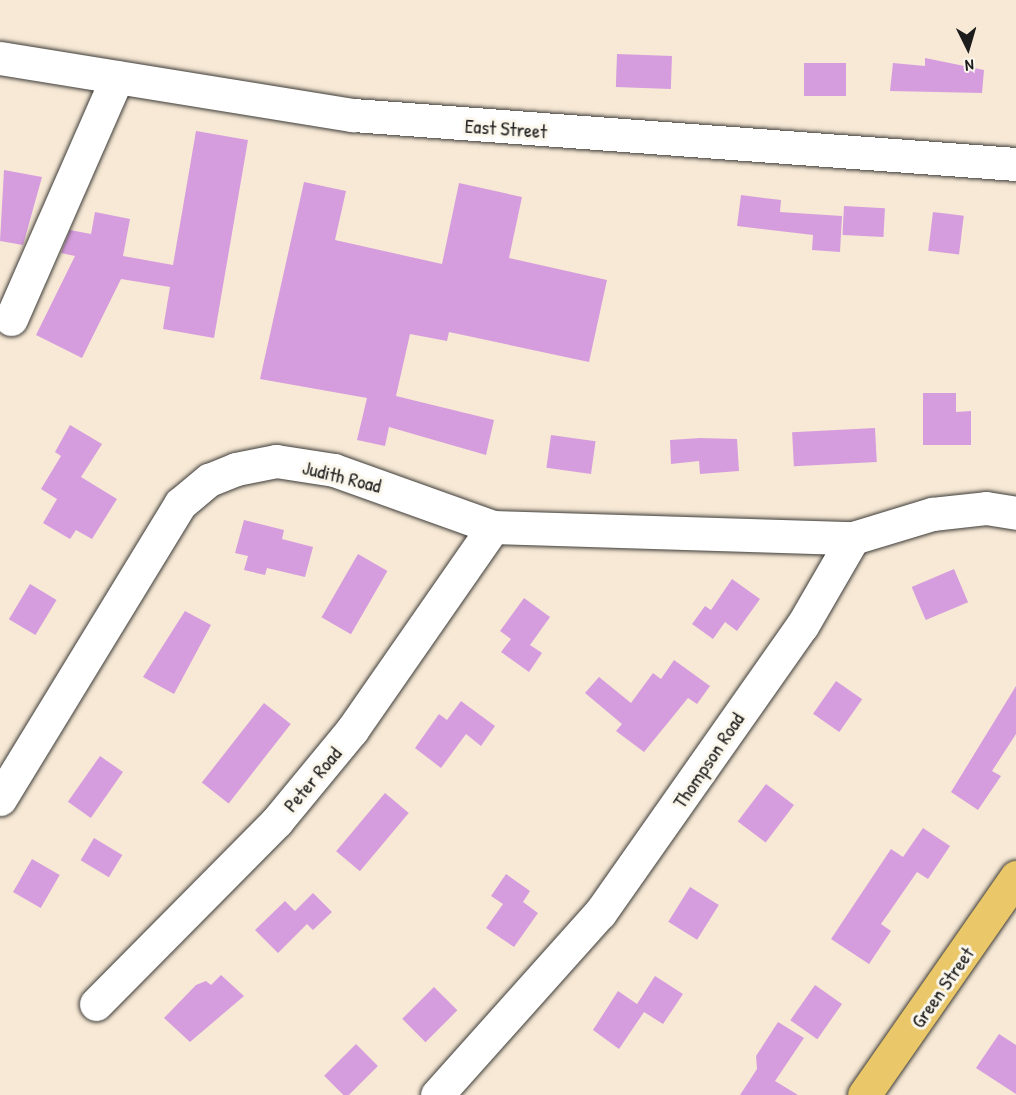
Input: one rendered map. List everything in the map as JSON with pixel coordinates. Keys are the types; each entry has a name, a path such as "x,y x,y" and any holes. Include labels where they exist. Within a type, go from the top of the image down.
{"main road":[{"name":"Green Street","path":"864,1095 1016,877"}],"street":[{"name":"East Street","path":"0,58 353,114 1016,164"},
{"path":"11,319 117,77"},
{"name":"Judith Road","path":"0,799 180,504 209,480 276,461 334,470 493,527 853,538"},
{"path":"853,538 932,514 986,508 1016,513"},
{"name":"Peter Road","path":"96,1004 277,820 352,730 493,527"},
{"name":"Thompson Road","path":"437,1095 600,913 802,626 853,538"}],"building":[{"path":"617,54 672,56 671,89 616,87"},
{"path":"925,58 984,70 982,93 890,91 893,63 925,66"},
{"path":"804,63 846,63 846,96 804,96"},
{"path":"196,131 248,140 214,338 163,329 170,287 121,279 82,358 36,335 75,256 61,253 70,230 91,234 95,212 130,219 123,256 173,265"},
{"path":"4,170 42,177 23,245 0,241"},
{"path":"304,182 346,191 335,240 442,264 459,183 522,197 509,258 607,280 589,362 449,332 447,341 410,334 396,396 494,420 486,455 389,427 385,446 357,440 367,398 260,379"},
{"path":"741,195 781,200 780,212 842,216 840,252 812,250 813,235 737,226"},
{"path":"844,206 885,208 883,237 842,235"},
{"path":"933,212 964,216 959,254 928,251"},
{"path":"923,393 956,393 956,412 971,411 971,445 923,445"},
{"path":"70,425 102,444 81,477 117,499 92,539 76,530 70,539 43,523 57,499 41,489 61,456 55,452"},
{"path":"875,428 877,462 794,466 792,432"},
{"path":"551,435 596,441 591,474 546,468"},
{"path":"737,439 739,471 700,474 699,461 671,464 670,440"},
{"path":"244,520 284,530 282,539 313,547 305,577 267,568 265,575 244,570 248,556 235,553"},
{"path":"358,554 387,571 351,634 322,617"},
{"path":"954,569 968,602 926,620 912,587"},
{"path":"732,579 760,599 737,631 725,622 713,639 692,624 705,606 711,610"},
{"path":"30,584 57,600 35,635 9,619"},
{"path":"524,598 550,617 530,645 542,653 529,672 501,652 511,639 500,631"},
{"path":"185,611 211,625 174,694 143,677"},
{"path":"674,660 710,686 697,704 688,698 644,752 616,731 622,724 585,693 599,677 631,703 653,673 661,679"},
{"path":"836,681 862,699 839,732 813,714"},
{"path":"1016,686 1016,734 992,771 1001,776 978,810 951,792"},
{"path":"461,701 495,726 481,746 466,734 441,768 415,748 439,714 447,720"},
{"path":"264,703 291,724 229,804 202,783"},
{"path":"100,756 123,772 91,818 68,802"},
{"path":"766,784 794,805 766,843 738,822"},
{"path":"385,793 409,813 360,871 336,851"},
{"path":"923,828 950,846 928,879 917,872 881,924 891,931 869,964 831,939 891,849 903,857"},
{"path":"94,838 122,855 109,877 81,860"},
{"path":"32,859 60,875 41,908 13,892"},
{"path":"506,874 530,891 523,902 538,913 514,947 486,928 503,904 491,896"},
{"path":"690,887 719,905 697,940 668,922"},
{"path":"313,893 332,912 313,930 307,924 278,953 255,930 285,901 295,911"},
{"path":"221,975 244,996 190,1042 164,1018 196,985 206,981 211,985"},
{"path":"655,976 683,994 663,1024 644,1012 619,1049 593,1030 618,991 637,1004"},
{"path":"815,985 842,1004 817,1039 790,1020"},
{"path":"434,987 457,1010 426,1042 402,1019"},
{"path":"778,1022 804,1038 775,1081 798,1095 740,1095 757,1069 756,1056"},
{"path":"999,1034 1016,1045 1016,1094 976,1068"},
{"path":"356,1044 378,1066 349,1095 343,1095 324,1076"}]}
